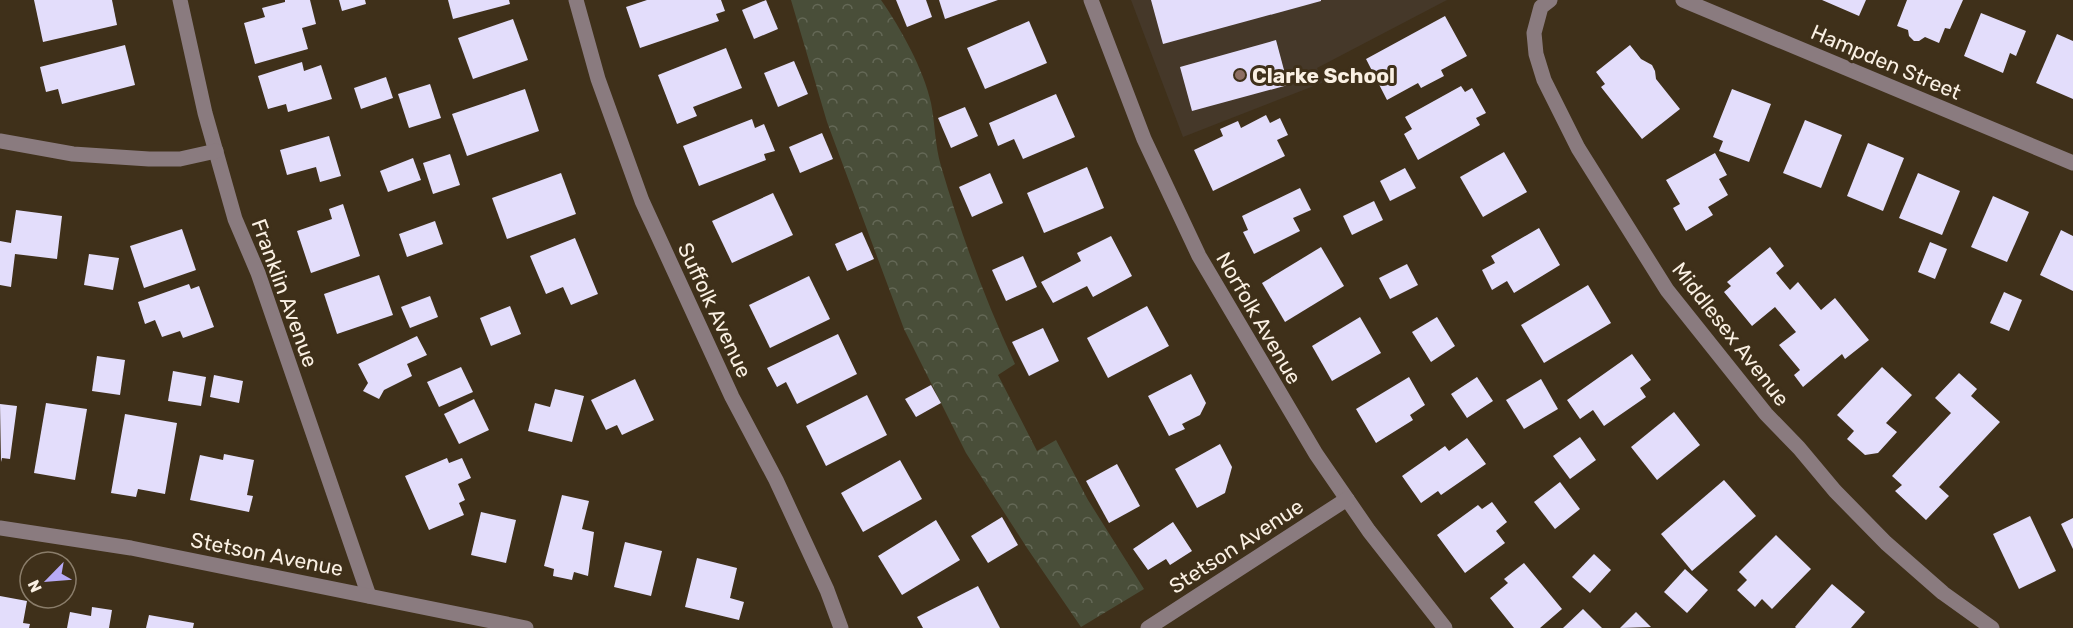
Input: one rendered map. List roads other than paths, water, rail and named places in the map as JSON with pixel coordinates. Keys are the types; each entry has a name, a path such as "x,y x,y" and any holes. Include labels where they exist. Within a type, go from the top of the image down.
{"street":[{"name":"Franklin Avenue","path":"180,0 205,113 236,219 258,273 369,596"},
{"name":"Suffolk Avenue","path":"576,0 598,79 642,201 732,398 776,480 827,590 841,628"},
{"name":"Norfolk Avenue","path":"1091,0 1144,139 1199,256 1292,416 1369,531 1445,628"},
{"name":"Hampden Street","path":"1683,0 2073,163"},
{"name":"Middlesex Avenue","path":"1547,2 1541,7 1534,33 1536,54 1544,80 1578,148 1667,290 1766,414 1799,448 1834,491 1886,543 1943,593 1992,628"},
{"path":"0,141 74,154 149,159 180,159 216,152"},
{"name":"Stetson Avenue","path":"1148,628 1347,499"},
{"name":"Stetson Avenue","path":"0,528 130,548 526,628"}],"place":[{"name":"Clarke School","path":"1240,75"}]}
